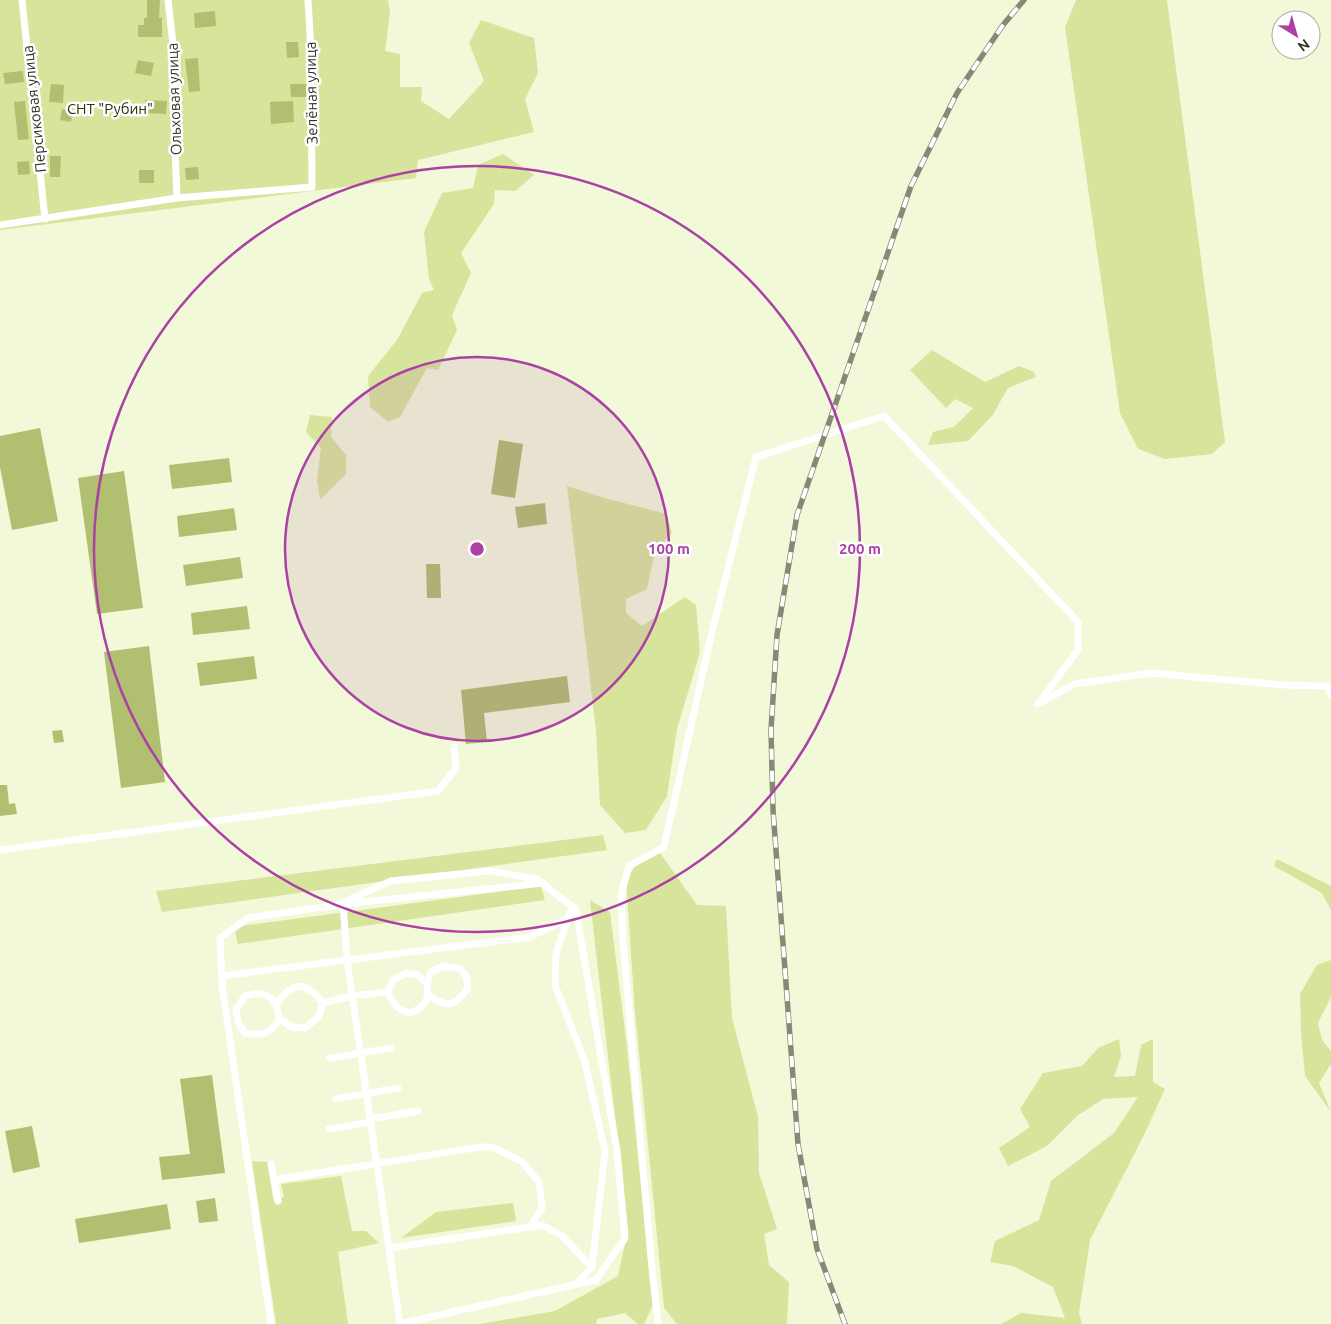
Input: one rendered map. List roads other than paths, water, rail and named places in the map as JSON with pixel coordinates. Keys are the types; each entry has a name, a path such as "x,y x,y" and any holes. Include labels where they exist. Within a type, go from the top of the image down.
{"lane":[{"name":"Персиковая улица","path":"22,0 45,219"},
{"name":"Ольховая улица","path":"168,0 175,62 177,198"},
{"name":"Зелёная улица","path":"177,198 312,187 311,50 308,0"},
{"path":"0,225 177,198"},
{"path":"658,1324 623,942 621,894 629,866 664,847 711,636 756,457 884,416 1078,622 1078,650 1038,704 1074,684 1150,673 1284,685 1328,686 1331,695"},
{"path":"0,850 438,791 456,768 454,747"},
{"path":"489,871 537,879 576,910 617,1151 625,1238 596,1280 400,1324 340,905 392,881 489,871"},
{"path":"270,1324 221,976 220,938 248,918 340,905 543,883"},
{"path":"572,906 556,954 554,985 585,1062 605,1151 592,1267 576,1284"},
{"path":"221,976 529,937 568,919"},
{"path":"427,983 417,975 406,974 393,980 388,992 392,1002 399,1010 411,1013 423,1007 428,995 427,983 432,972 444,966 460,969 466,976 468,988 460,1000 450,1004 438,1003 428,995"},
{"path":"276,1004 287,990 296,986 313,991 323,1003"},
{"path":"280,1019 272,1030 260,1036 245,1033 238,1022 236,1009 245,996 260,992 270,996 276,1004 280,1019 292,1027 305,1028 319,1016 323,1003"},
{"path":"323,1003 352,996 388,992"},
{"path":"330,1058 392,1048"},
{"path":"336,1099 398,1088"},
{"path":"329,1129 418,1111"},
{"path":"274,1180 480,1147 492,1147 521,1161 539,1182 542,1208 530,1227"},
{"path":"271,1164 278,1201"},
{"path":"390,1248 542,1225 562,1236 592,1267"}],"railway":[{"path":"845,1324 817,1249 798,1144 773,810 771,730 777,635 797,515 911,186 957,93 1003,25 1024,0"}],"park label":[{"name":"СНТ \"Рубин\"","path":"110,108"}]}
